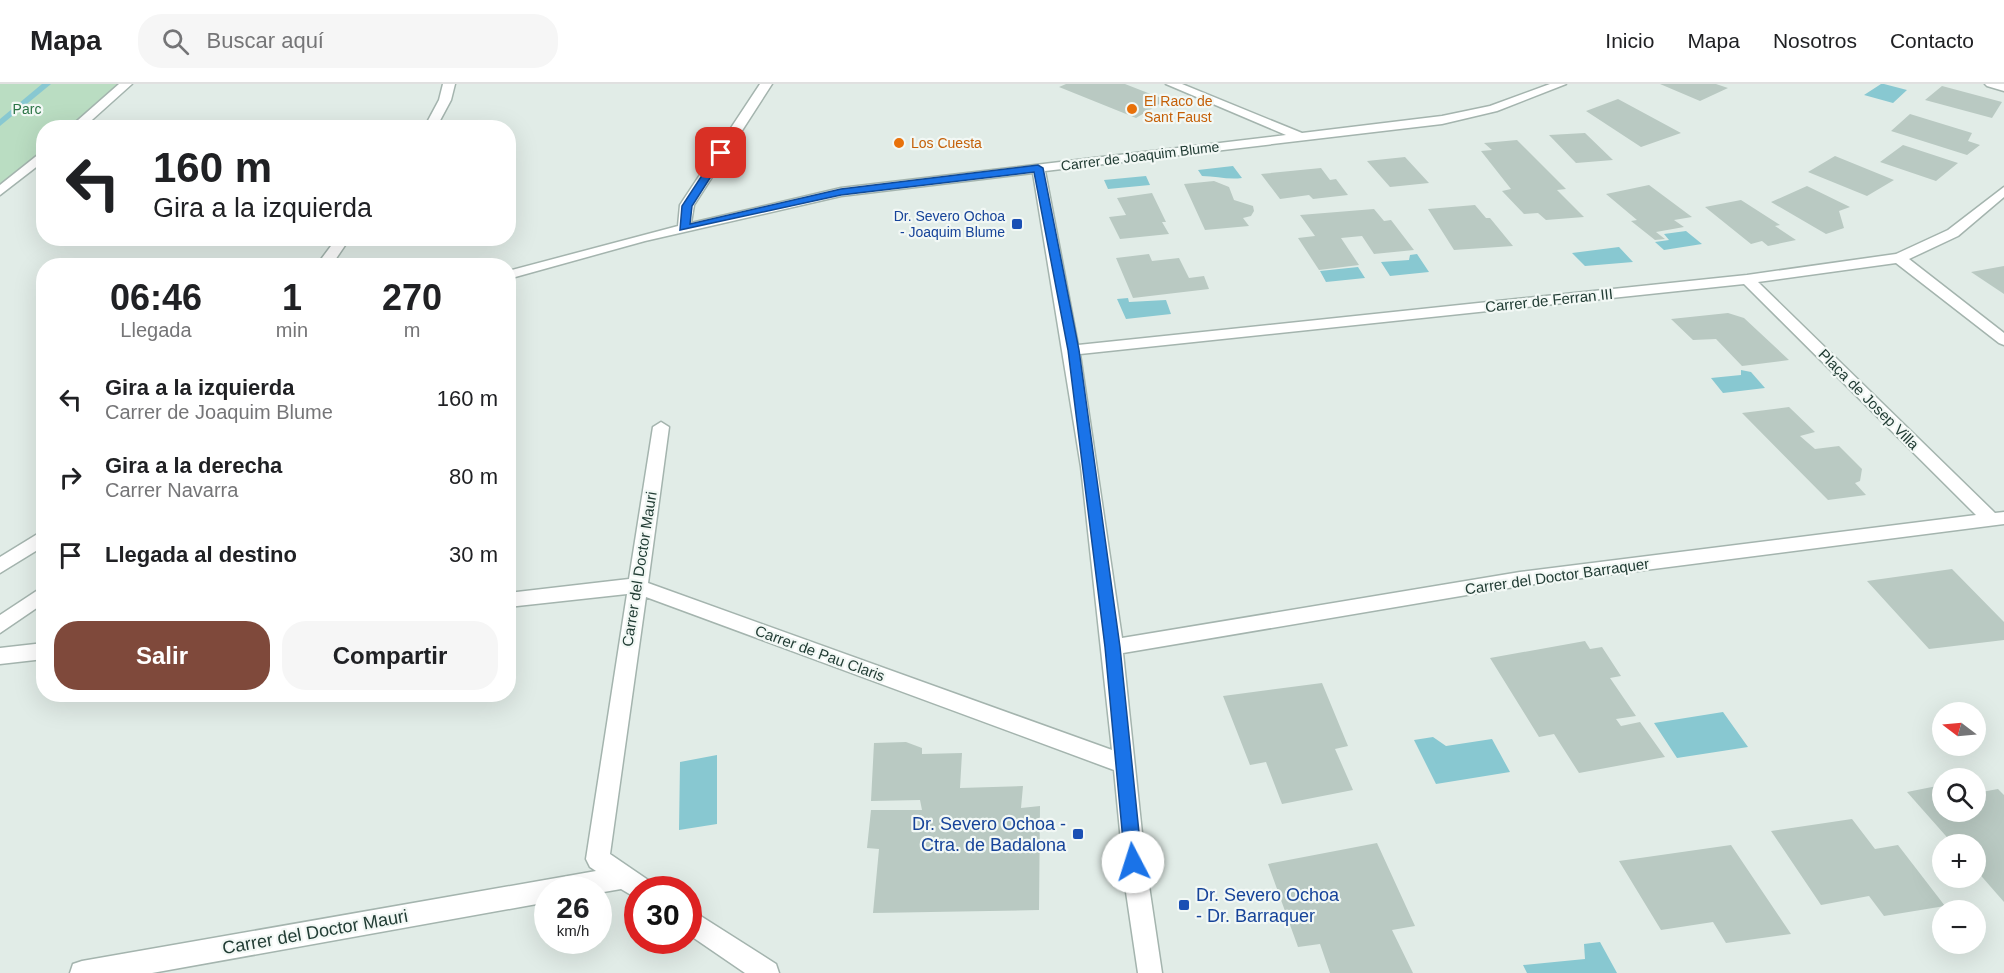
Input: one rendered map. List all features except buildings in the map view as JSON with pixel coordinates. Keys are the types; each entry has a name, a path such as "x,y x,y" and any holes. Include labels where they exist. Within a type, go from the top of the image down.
{"street":[{"path":"84,120 126,84"},
{"path":"434,120 445,100 449,84"},
{"path":"684,228 687,206 766,84"},
{"path":"1172,84 1298,136"},
{"name":"Carrer de Joaquim Blume","path":"516,273 684,228 841,192 1442,120 1493,109 1560,84"},
{"path":"1991,84 2004,88"},
{"path":"0,191 36,161"},
{"path":"1038,168 1073,350 1113,647 1137,904 1150,973"},
{"name":"Carrer de Ferran III","path":"1073,350 1747,279 1899,258 1953,232 2004,191"},
{"path":"1899,258 2004,340"},
{"name":"Plaça de Josep Villa","path":"1747,279 1998,519"},
{"name":"Carrer del Doctor Mauri","path":"624,877 598,859 661,427"},
{"name":"Carrer del Doctor Barraquer","path":"1113,647 1520,579 1998,519"},
{"path":"0,566 36,542"},
{"name":"Carrer de Pau Claris","path":"516,599 636,586 1124,764"},
{"path":"0,625 36,599"},
{"path":"0,656 36,652"},
{"name":"Carrer del Doctor Mauri","path":"82,973 534,893"},
{"path":"702,929 767,973"}],"green space":[{"name":"Parc","path":"0,84 126,84 83,120 36,120 36,160 0,191"}],"water":[{"path":"1881,84 1907,90 1893,103 1864,95"},
{"path":"1233,166 1242,178 1202,176 1198,170"},
{"path":"1146,176 1150,185 1108,189 1104,180"},
{"path":"1686,231 1702,244 1664,250 1655,242 1669,240 1664,234"},
{"path":"1619,247 1633,262 1585,266 1572,253"},
{"path":"1417,254 1429,272 1390,276 1381,262 1409,260 1410,255"},
{"path":"1358,267 1365,278 1326,282 1320,271"},
{"path":"1128,298 1129,302 1166,300 1171,314 1126,319 1117,299"},
{"path":"1741,370 1751,372 1765,388 1723,393 1711,378 1741,375"},
{"path":"1723,712 1748,747 1677,758 1654,723"},
{"path":"1433,737 1446,746 1492,739 1510,772 1436,784 1414,740"},
{"path":"717,755 717,824 679,830 680,762"},
{"path":"1600,942 1617,973 1527,973 1523,965 1585,959 1584,944"}],"waterway":[{"path":"0,123 47,84"}],"place":[{"name":"El Raco de Sant Faust","path":"1132,109"},
{"name":"Los Cuesta","path":"899,143"},
{"name":"Dr. Severo Ochoa - Joaquim Blume","path":"1017,224"},
{"name":"Dr. Severo Ochoa - Ctra. de Badalona","path":"1078,834"},
{"name":"Dr. Severo Ochoa - Dr. Barraquer","path":"1184,905"}],"route":[{"path":"721,153 687,206 684,228 841,192 1038,168 1073,350 1113,647 1133,862"}]}
